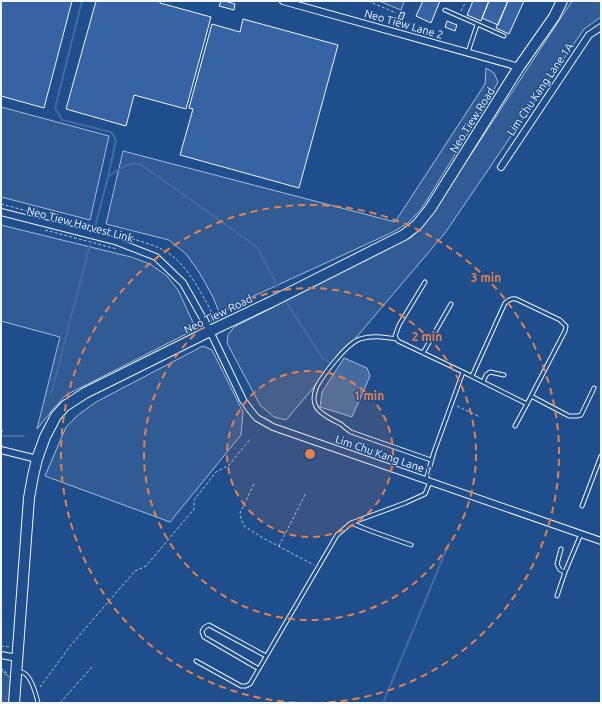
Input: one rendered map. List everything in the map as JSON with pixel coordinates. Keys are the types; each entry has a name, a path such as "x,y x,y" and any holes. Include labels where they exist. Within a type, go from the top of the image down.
{"main road":[{"name":"Neo Tiew Road","path":"14,703 29,498 37,459 45,437 56,416 65,406 85,393 404,235 417,225 430,209 519,67 554,17 562,1"}],"street":[{"name":"Neo Tiew Lane 2","path":"283,1 519,67"},
{"name":"Lim Chu Kang Lane 1A","path":"501,167 589,35 601,28"},
{"name":"Neo Tiew Harvest Link","path":"1,212 115,241 156,257 183,283 210,330"},
{"name":"Lim Chu Kang Lane 1","path":"210,330 243,400 257,418 273,427 601,541"},
{"path":"1,450 37,459"},
{"path":"1,655 17,658"}],"lane":[{"path":"445,10 504,36"},
{"path":"468,52 477,24"},
{"path":"396,339 399,325 425,282"},
{"path":"472,376 505,303 512,298 560,320 566,326 566,331 515,426"},
{"path":"423,353 451,304"},
{"path":"432,460 350,432 317,409 314,395 317,387 348,346 359,339 367,337 376,336 396,339 527,404"},
{"path":"196,662 241,686 244,687 250,684 337,535 351,523 425,494 432,460 463,372"},
{"path":"483,382 486,375 490,372 504,375"},
{"path":"531,396 569,416 577,416 581,415 594,388"},
{"path":"582,506 601,456"},
{"path":"351,523 411,545"},
{"path":"557,596 565,572 581,534"},
{"path":"561,549 557,564 560,570 565,572"},
{"path":"259,669 204,638 202,632 203,629 210,625 266,656"},
{"path":"16,670 27,676 36,693 38,703"}],"path":[{"path":"368,1 396,13"},
{"path":"459,16 466,1"},
{"path":"46,231 118,250"},
{"path":"451,404 480,417"},
{"path":"36,693 71,645 135,571 146,566 194,509 194,500 216,472 229,466 250,438"},
{"path":"254,484 240,513 244,526 263,538 318,567"},
{"path":"278,546 306,493"},
{"path":"60,703 92,667"}],"shaded area":[{"path":"379,1 402,1 404,2 401,10"},
{"path":"572,1 601,1 601,17 584,29 445,233 286,420 274,417 260,405 227,343 228,335 234,327 412,237 423,226"},
{"path":"486,68 494,73 498,82 422,208 408,223 393,232 219,312 213,297 199,272 186,254 169,240 106,224 123,151 395,222 485,84"},
{"path":"1,107 109,136 90,220 1,197"},
{"path":"1,225 131,257 150,264 167,276 178,290 196,329 66,395 37,429 60,337 1,321"},
{"path":"203,346 212,350 243,412 241,435 170,522 45,476 66,427 78,415 96,402"},
{"path":"344,358 367,368 370,376 352,417 320,407 322,392"},
{"path":"1,670 12,679 9,703 1,703"}],"building":[{"path":"1,1 72,1 44,108 1,96"},
{"path":"96,1 160,1 160,3 211,17 186,109 134,95 126,126 66,109"},
{"path":"221,1 235,4 234,10 219,6"},
{"path":"423,1 440,1 431,23 416,16"},
{"path":"473,1 489,1 481,21 467,15"},
{"path":"489,1 508,1 498,25 482,18"},
{"path":"508,1 524,1 509,34 496,28"},
{"path":"401,12 405,13 402,20 398,19"},
{"path":"243,19 338,45 299,188 180,155 193,109 189,108 212,24 240,32"},
{"path":"447,21 457,25 455,31 445,27"}],"waterway":[{"path":"82,1 55,108 62,120 111,132 116,140 95,227"},
{"path":"108,177 130,164 138,164 143,166 257,247 278,287"},
{"path":"51,394 90,245"},
{"path":"287,303 323,359 332,364"},
{"path":"1,435 24,436"},
{"path":"383,703 449,543"}]}
